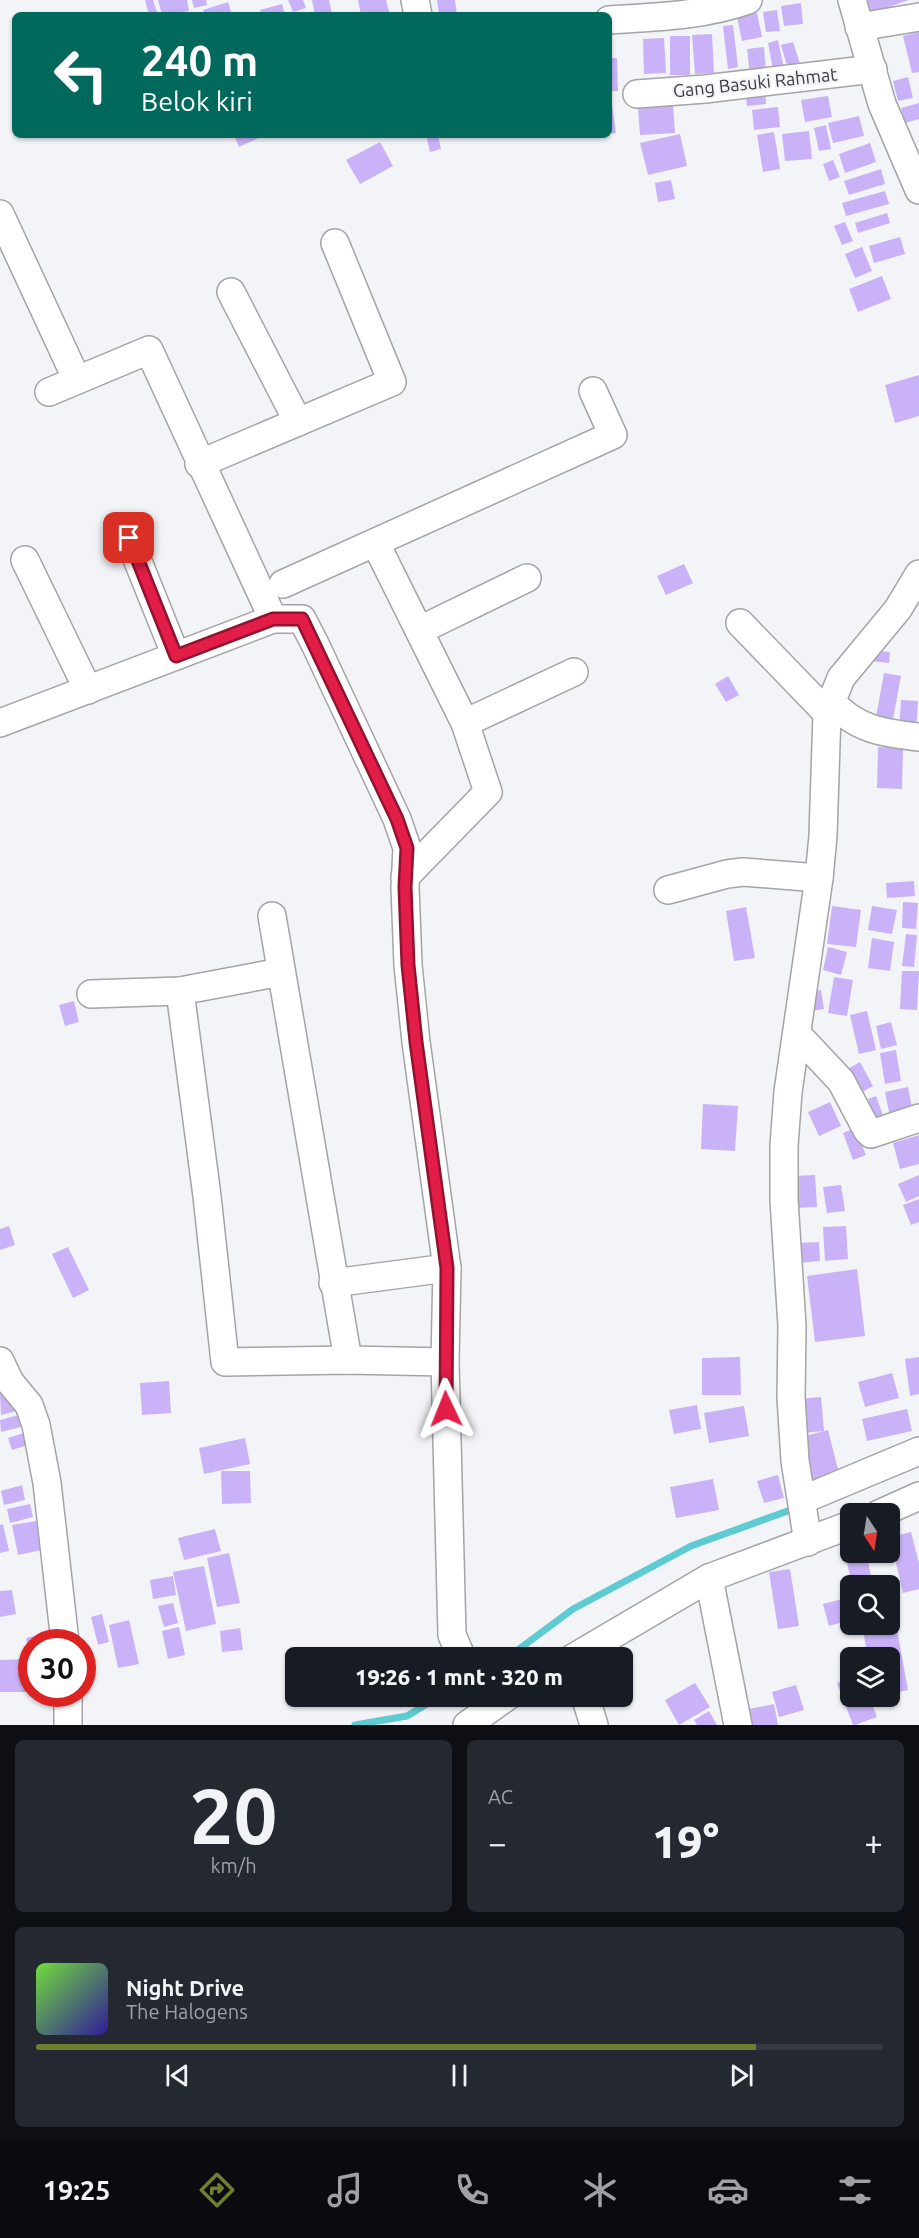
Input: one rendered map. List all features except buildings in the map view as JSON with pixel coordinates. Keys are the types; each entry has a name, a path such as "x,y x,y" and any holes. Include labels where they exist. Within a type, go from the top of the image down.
{"street":[{"path":"612,20 685,15 748,0"},
{"path":"852,0 882,104 919,190"},
{"path":"860,27 919,17"},
{"name":"Gang Basuki Rahmat","path":"637,94 705,89 873,69"},
{"path":"0,214 77,380"},
{"path":"200,464 392,382 335,243"},
{"path":"231,292 298,422"},
{"path":"49,392 149,350 273,619"},
{"path":"283,584 376,544 613,435 593,391"},
{"path":"129,538 176,656"},
{"path":"376,544 465,723 488,792 405,877"},
{"path":"25,560 88,690"},
{"path":"804,1518 795,1461 791,1408 792,1326 784,1200 785,1120 819,878 828,706 841,678 898,609 919,574"},
{"path":"420,630 527,578"},
{"path":"0,723 273,619 302,619 306,627 397,819 407,848 405,877 408,965 416,1042 447,1268 445,1362 452,1635 457,1647"},
{"path":"740,623 828,706 862,725 883,733 919,736"},
{"path":"465,723 574,672"},
{"path":"668,890 743,872 819,878"},
{"path":"272,916 348,1360"},
{"path":"91,994 180,991 281,972"},
{"path":"180,991 207,1196 225,1362 348,1360 445,1362"},
{"path":"797,1034 840,1081 871,1134 919,1118"},
{"path":"333,1283 447,1268"},
{"path":"0,1361 10,1382 29,1405 36,1425 47,1484 64,1629"},
{"path":"592,1647 919,1451"},
{"path":"900,1505 919,1496"},
{"path":"804,1518 840,1524"},
{"path":"709,1578 738,1725"},
{"path":"68,1707 68,1725"},
{"path":"588,1707 594,1725"}],"waterway":[{"path":"522,1647 573,1609 691,1546 796,1508"},
{"path":"355,1725 407,1716 422,1707"}],"route":[{"path":"129,538 176,656 273,619 302,619 397,819 407,848 405,887 408,965 416,1042 447,1268 446,1409"}]}
